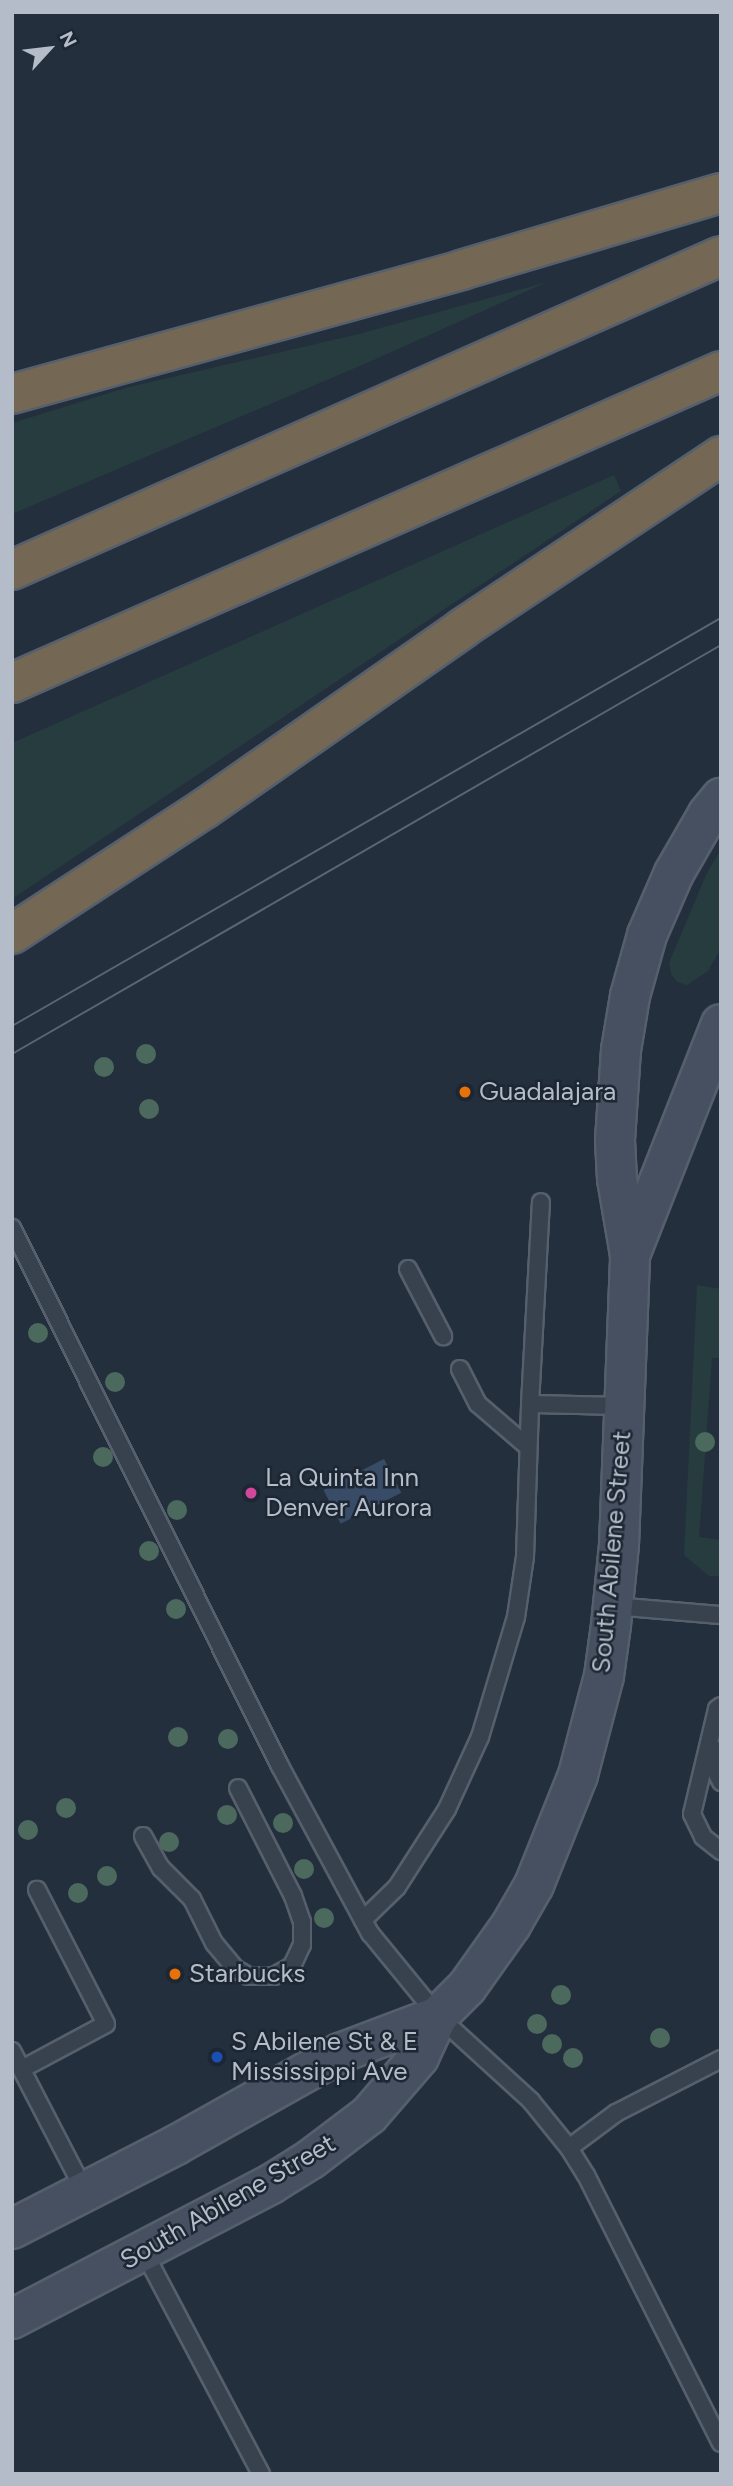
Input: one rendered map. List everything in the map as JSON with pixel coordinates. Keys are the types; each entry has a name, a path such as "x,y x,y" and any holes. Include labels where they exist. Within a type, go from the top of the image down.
{"highway":[{"path":"12,394 461,270 721,193"},
{"path":"12,570 721,256"},
{"path":"12,683 721,371"},
{"path":"12,934 204,809 452,636 721,456"}],"main road":[{"name":"South Abilene Street","path":"12,2319 271,2184 343,2137 369,2115 424,2049 438,2016 467,1987 510,1925 553,1843 591,1731 604,1676 613,1606 630,1255 617,1179 615,1140 621,1050 630,996 647,935 674,873 708,814 721,798"},
{"name":"South Abilene Street","path":"630,1255 721,1024"},
{"name":"South Abilene Street","path":"12,2229 176,2145 340,2053 438,2016"}],"lane":[{"path":"363,1920 397,1887 447,1809 480,1737 516,1617 525,1557 541,1202"},
{"path":"12,1228 280,1766 363,1920 392,1962 438,2016 531,2101 569,2148 586,2175 721,2443"},
{"path":"408,1269 443,1336"},
{"path":"460,1368 478,1405 528,1447"},
{"path":"530,1404 624,1406"},
{"path":"613,1606 721,1615"},
{"path":"721,1706 716,1709 692,1814 703,1836 721,1851"},
{"path":"721,1734 713,1766 721,1783"},
{"path":"143,1836 161,1868 192,1899 214,1943 236,1969 248,1976 274,1976 292,1966 302,1945 302,1922 293,1896 238,1788"},
{"path":"22,2069 106,2024 37,1890"},
{"path":"12,2051 85,2192"},
{"path":"569,2148 616,2113 721,2059"},
{"path":"144,2252 261,2474"}],"green space":[{"path":"547,282 369,362 12,514 12,423 129,387 359,334"},
{"path":"614,475 621,491 12,899 12,743"},
{"path":"721,849 721,948 708,971 687,985 677,982 671,974 669,963 706,875"},
{"path":"697,1285 721,1289 721,1358 712,1358 699,1537 721,1540 721,1576 709,1576 684,1555"}],"water":[{"path":"384,1459 401,1493 341,1524 323,1490"}],"tram line":[{"path":"12,1026 721,618"},
{"path":"12,1054 721,645"}],"place":[{"name":"Guadalajara","path":"465,1092"},
{"name":"La Quinta Inn Denver Aurora","path":"251,1493"},
{"name":"Starbucks","path":"175,1974"},
{"name":"S Abilene St & E Mississippi Ave","path":"217,2057"}]}
